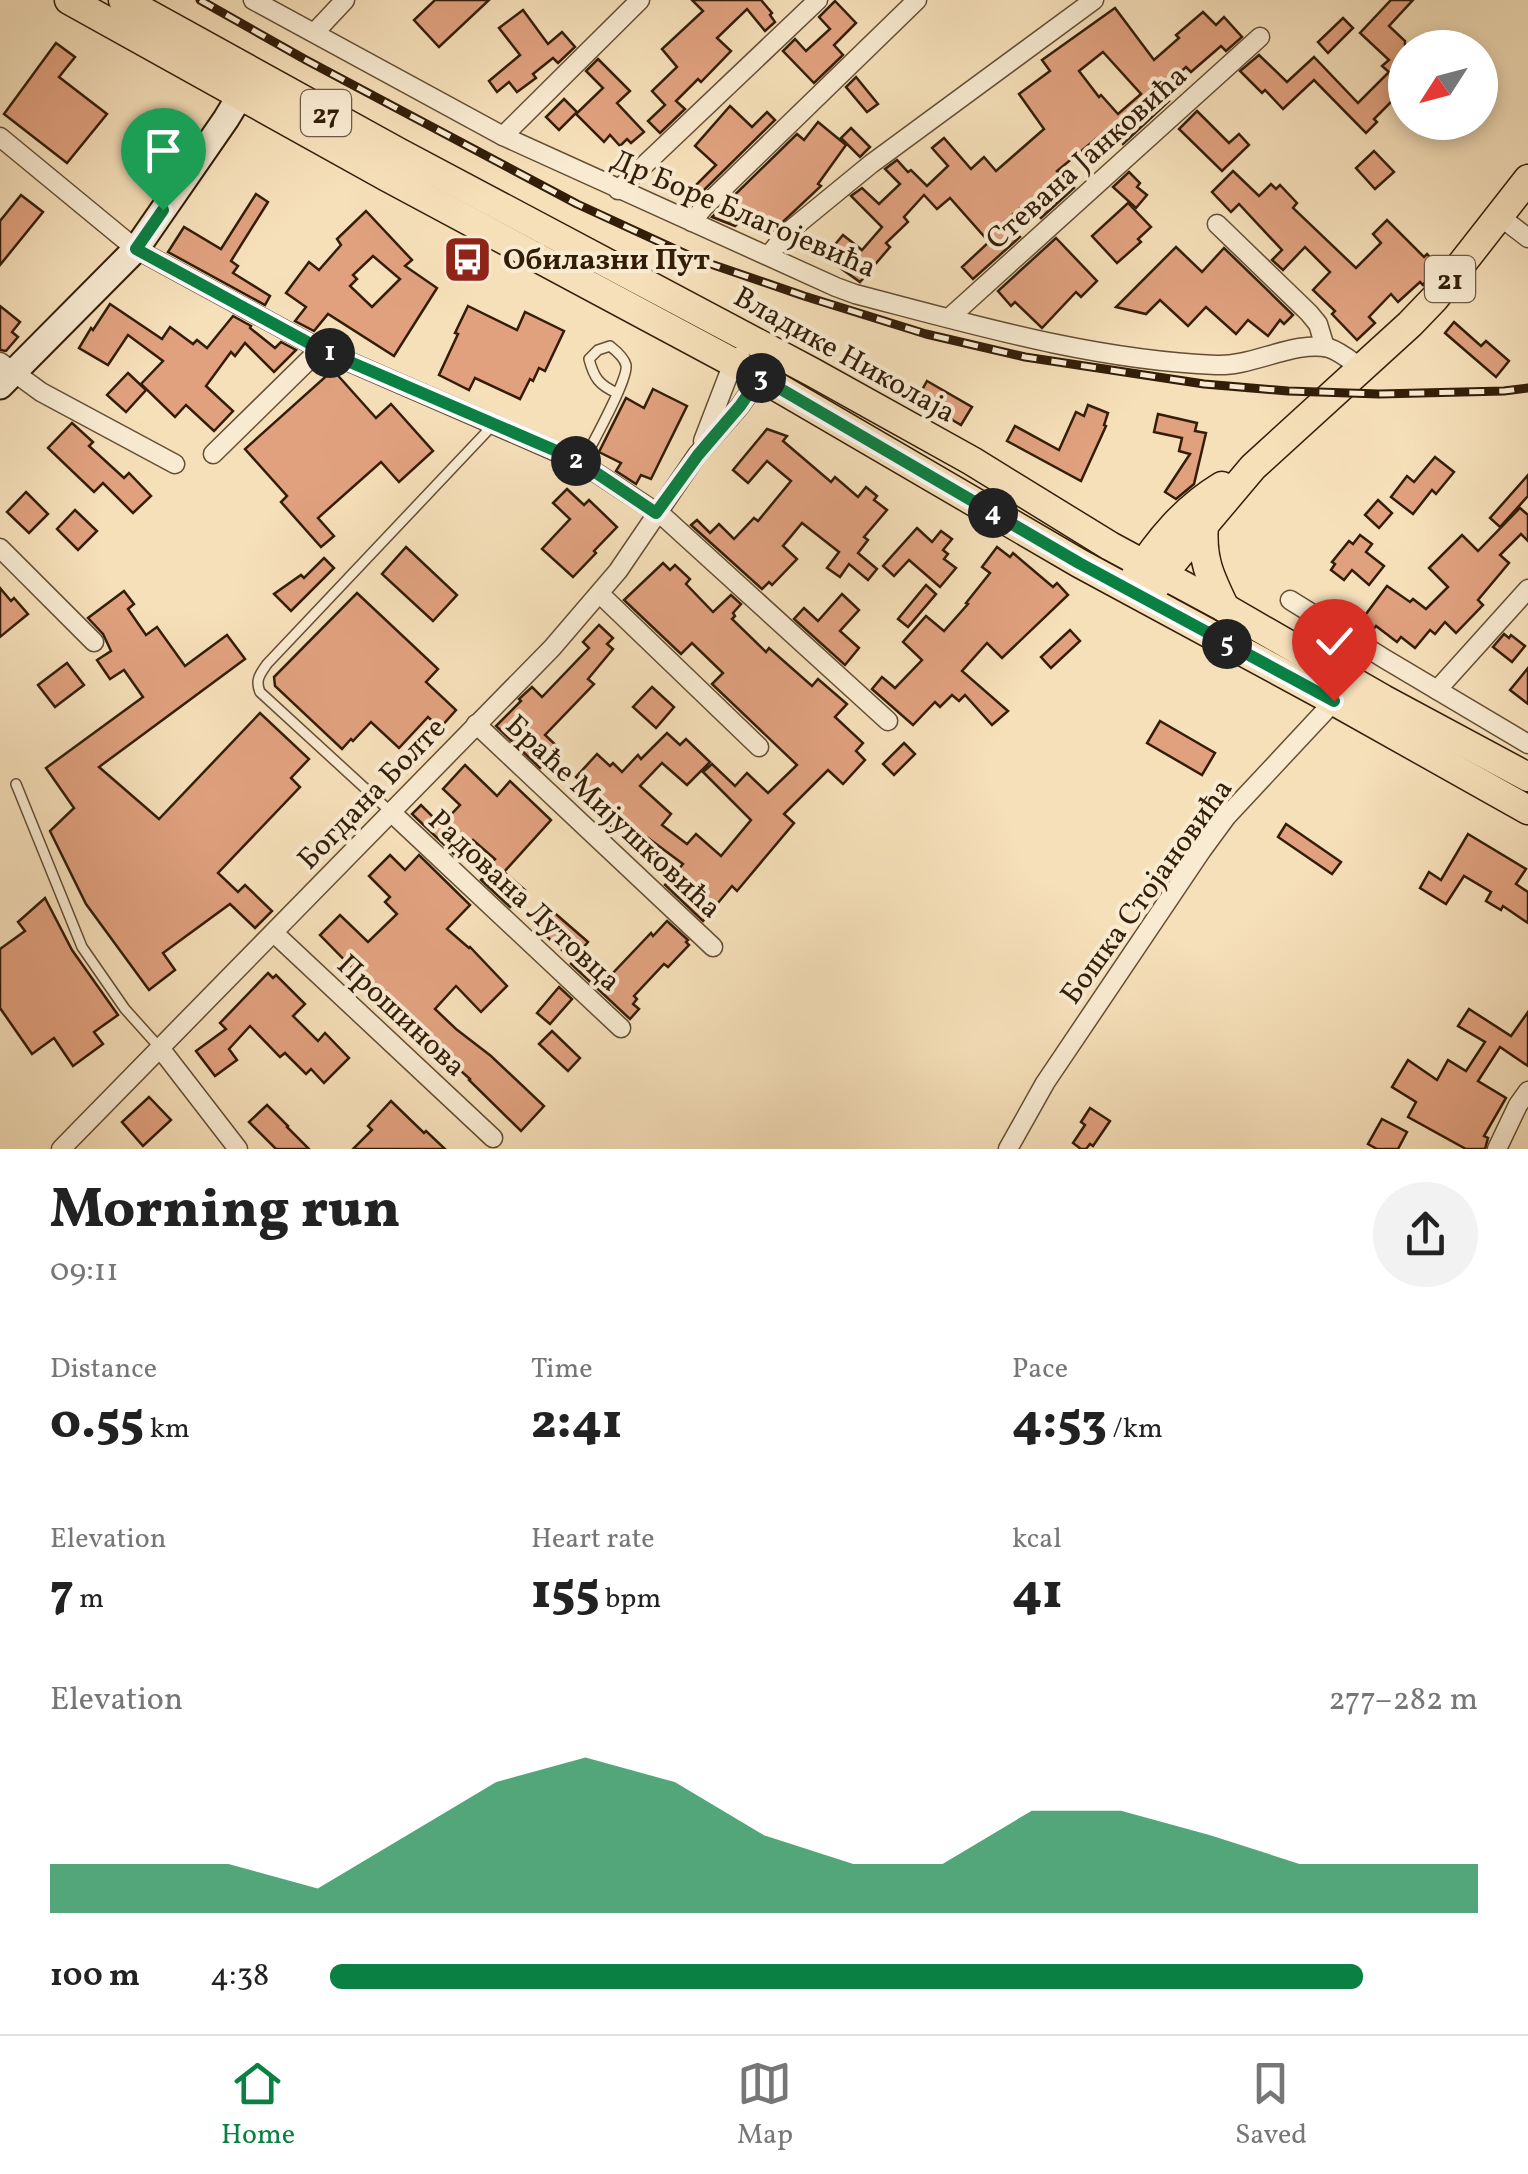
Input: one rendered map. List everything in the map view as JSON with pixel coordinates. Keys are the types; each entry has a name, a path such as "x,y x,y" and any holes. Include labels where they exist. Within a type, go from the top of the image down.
{"main road":[{"name":"Владике Николаја","path":"68,0 246,85 761,344 972,461 1224,608 1528,810"},
{"name":"Владике Николаја","path":"123,0 246,85 1136,595 1351,691 1528,778"},
{"name":"21","path":"1152,569 1204,524 1253,467 1435,298 1528,179"},
{"name":"21","path":"1136,595 1172,526 1213,492 1253,467"},
{"path":"1204,524 1204,561 1224,608"}],"street":[{"name":"Др Боре Благојевића","path":"253,0 503,136 846,291 1008,335 1090,351 1219,366 1325,347"},
{"path":"315,32 345,0"},
{"path":"503,136 640,0"},
{"path":"618,190 818,0"},
{"path":"692,222 917,0"},
{"path":"769,255 788,232 871,164 1094,0"},
{"name":"Стевана Јанковића","path":"949,318 1260,37"},
{"path":"175,464 4,374 136,249 246,85"},
{"path":"0,137 136,249 320,349 582,464 680,530 888,722"},
{"path":"1498,215 1528,238"},
{"path":"1217,224 1309,313 1318,324 1325,347 1362,368"},
{"name":"Богдана Болте","path":"698,455 734,364 761,344"},
{"name":"Богдана Болте","path":"61,1149 552,648 600,594 698,455 760,377 761,344"},
{"path":"213,454 320,349"},
{"path":"0,548 94,642"},
{"path":"1436,690 1528,589"},
{"path":"600,594 759,747"},
{"path":"1290,600 1528,744"},
{"name":"Бошка Стојановића","path":"1008,1149 1045,1083 1227,816 1385,660"},
{"name":"Браће Мијушковића","path":"476,724 713,947"},
{"name":"Радована Лутовца","path":"392,812 621,1028"},
{"name":"Прошинова","path":"274,933 492,1138"},
{"path":"160,1048 238,1149"},
{"path":"1497,1149 1528,1091"}],"lane":[{"path":"582,464 617,393 624,378 626,365 610,346 598,350 590,359 593,376 617,393"},
{"path":"392,812 260,692 259,675 494,424"},
{"path":"16,784 82,947 125,1008 160,1048"}],"building":[{"path":"435,0 489,0 439,47 414,20"},
{"path":"692,0 761,0 775,22 765,31 747,9 717,38 731,51 676,101 685,109 660,133 648,121 665,105 652,91 677,67 662,49 703,11"},
{"path":"1391,0 1413,0 1389,26 1393,30 1388,30 1388,59 1360,33"},
{"path":"835,1 856,23 834,45 843,55 814,83 783,51 795,39 806,51 830,29 819,17"},
{"path":"1115,8 1154,60 1203,12 1216,25 1224,17 1242,37 1226,51 1221,46 1191,72 1186,67 1165,86 1162,94 1169,101 1123,144 1109,128 1057,171 1074,188 1041,218 1026,203 1005,221 1020,237 973,279 962,267 989,242 950,198 937,209 924,195 904,217 908,222 886,243 890,247 860,282 829,260 836,251 832,248 843,235 862,250 882,227 851,196 862,188 879,204 900,184 885,169 897,160 927,186 948,166 932,148 944,138 971,169 984,157 996,171 1044,129 1019,94 1050,71 1042,60","holes":["1103,52 1141,94 1118,114 1079,71"]},
{"path":"523,10 548,44 562,32 575,47 558,63 553,58 517,92 509,82 497,92 489,81 520,55 499,28"},
{"path":"1343,18 1353,28 1328,53 1318,42"},
{"path":"56,43 75,57 59,77 107,114 67,163 4,114"},
{"path":"1259,55 1287,82 1314,57 1358,103 1388,73 1388,105 1366,133 1314,80 1283,109 1240,71"},
{"path":"598,59 630,91 617,103 644,132 631,143 627,139 620,146 610,135 604,142 576,114 603,88 586,71"},
{"path":"856,77 878,104 867,112 846,87"},
{"path":"564,99 577,112 559,130 546,117"},
{"path":"730,106 752,127 767,112 775,120 702,192 696,185 716,165 695,146"},
{"path":"1197,111 1229,143 1239,134 1249,145 1222,171 1179,129"},
{"path":"818,122 846,145 818,184 821,186 770,234 749,213 735,226 712,217 797,134 804,140"},
{"path":"851,128 870,147 860,157 841,138"},
{"path":"1374,151 1394,172 1375,189 1356,168"},
{"path":"1233,171 1259,196 1271,184 1276,189 1280,185 1297,203 1293,208 1356,268 1381,243 1373,234 1387,220 1424,257 1427,254 1438,265 1423,285 1420,282 1398,302 1391,294 1369,317 1375,323 1357,340 1313,290 1330,272 1305,247 1283,270 1272,260 1282,250 1239,204 1231,212 1212,192"},
{"path":"1129,172 1147,195 1136,208 1113,187"},
{"path":"256,194 268,202 231,261 238,266 233,273 270,296 265,305 168,252 184,227 221,249"},
{"path":"21,195 43,212 0,265 0,221"},
{"path":"1128,203 1151,227 1138,239 1141,242 1117,263 1092,236"},
{"path":"366,211 412,260 405,266 437,288 394,356 328,314 314,331 295,321 306,307 286,293 309,262 319,270 341,245 337,239","holes":["373,256 400,279 372,307 350,286 357,279 353,275"]},
{"path":"1056,238 1097,281 1081,297 1076,292 1042,328 1015,302 1011,306 998,291"},
{"path":"1176,247 1202,272 1224,248 1293,315 1284,324 1280,320 1268,336 1248,320 1236,334 1206,307 1188,326 1160,300 1146,314 1116,307"},
{"path":"110,304 162,339 170,327 193,344 197,340 207,348 233,316 275,348 281,342 296,350 274,372 245,343 235,356 231,352 206,386 233,411 214,431 186,405 175,417 141,384 163,361 128,335 108,365 79,348"},
{"path":"0,306 20,322 12,332 18,337 6,351 0,350"},
{"path":"468,306 517,330 525,312 564,331 545,371 539,368 520,399 475,378 469,390 439,375"},
{"path":"1454,322 1481,346 1486,341 1509,361 1496,377 1445,333"},
{"path":"333,370 376,418 391,404 433,451 399,482 381,462 318,518 334,536 321,547 281,502 287,496 245,449"},
{"path":"128,373 146,390 126,412 107,395"},
{"path":"927,381 972,407 961,425 917,399"},
{"path":"653,389 687,406 651,479 641,475 636,484 616,471 621,463 599,452 626,398 644,408"},
{"path":"1088,405 1108,413 1081,481 1007,441 1015,426 1059,450 1076,412 1084,416"},
{"path":"1158,414 1197,423 1195,431 1206,433 1194,484 1176,499 1165,492 1190,454 1179,451 1182,438 1154,432"},
{"path":"72,423 93,442 89,446 124,478 129,473 151,496 133,513 103,483 94,492 48,448"},
{"path":"767,429 787,436 783,441 831,482 835,477 858,497 866,487 887,510 864,537 868,540 858,553 877,569 868,580 849,564 840,577 827,568 839,552 802,523 783,546 797,559 772,585 769,582 762,589 691,525 697,520 710,533 719,524 734,539 754,518 758,521 791,481 767,461 748,483 733,470"},
{"path":"1435,457 1454,472 1436,494 1432,490 1413,514 1391,497 1407,476 1414,482"},
{"path":"1528,475 1528,496 1500,527 1490,518"},
{"path":"567,489 584,505 589,500 617,527 573,577 542,549 570,519 553,503"},
{"path":"26,492 48,514 29,533 7,512"},
{"path":"1378,500 1392,513 1379,528 1365,515"},
{"path":"1520,508 1528,515 1528,541 1521,534 1500,555 1509,563 1478,600 1483,605 1456,633 1445,622 1435,634 1430,630 1415,648 1401,637 1397,642 1376,626 1372,631 1360,622 1387,586 1426,609 1448,587 1429,568 1462,535 1478,551"},
{"path":"75,510 97,531 78,550 57,529"},
{"path":"917,528 932,542 941,531 952,539 943,550 948,554 944,559 956,568 940,587 909,560 894,576 883,566"},
{"path":"1360,535 1372,544 1366,552 1384,566 1369,585 1352,570 1344,580 1331,570 1335,564 1332,562 1349,541 1353,544"},
{"path":"406,547 457,595 433,621 382,574"},
{"path":"997,547 1010,557 1013,553 1068,595 1002,658 987,643 962,671 1008,711 992,725 965,695 959,701 952,695 940,707 935,702 913,725 872,689 882,677 895,688 922,660 903,642 926,616 944,631 990,573 982,567"},
{"path":"324,558 334,568 291,611 274,594 301,575 304,578"},
{"path":"663,563 670,570 675,565 690,579 686,584 713,612 731,595 741,604 732,619 766,652 769,648 812,686 818,679 847,704 835,717 863,743 856,751 865,760 843,784 828,770 784,814 794,823 737,891 732,886 703,921 665,885 683,864 648,838 637,851 579,795 586,788 576,777 597,754 622,772 667,733 680,745 686,739 710,762 687,785 662,763 640,786 671,814 662,825 687,844 696,834 721,856 751,820 703,772 712,764 735,786 747,773 768,793 797,765 712,684 723,673 692,643 681,654 624,600"},
{"path":"926,585 936,594 908,627 898,619"},
{"path":"0,588 28,614 0,637"},
{"path":"124,591 134,604 128,609 146,635 157,627 185,666 227,635 245,659 99,767 159,819 260,713 309,759 291,778 300,787 218,873 238,892 245,885 272,911 255,928 230,904 163,953 175,970 149,990 86,904 50,831 74,808 46,768 143,697 124,670 110,679 97,660 111,651 103,634 88,618"},
{"path":"357,593 438,669 426,682 456,710 440,728 428,717 399,748 371,722 342,749 275,686 274,677"},
{"path":"842,594 859,610 840,631 859,648 845,665 794,619 804,608 818,621"},
{"path":"599,625 613,638 607,644 613,649 588,679 594,684 545,735 559,748 540,768 496,726 532,687 542,697 589,648 583,642"},
{"path":"1070,630 1080,641 1051,668 1041,657"},
{"path":"1504,634 1525,646 1512,662 1493,647"},
{"path":"67,663 84,685 55,707 38,685"},
{"path":"1528,668 1528,704 1510,690"},
{"path":"652,687 674,707 656,728 633,707"},
{"path":"1160,721 1215,753 1202,775 1147,743"},
{"path":"904,743 915,754 894,775 883,764"},
{"path":"465,765 497,796 510,781 551,820 504,872 525,890 510,907 481,880 495,859 473,840 457,857 412,814 421,805 441,825 460,805 443,789"},
{"path":"1286,824 1341,862 1332,874 1278,837"},
{"path":"1468,834 1526,869 1516,884 1528,892 1528,923 1503,906 1501,910 1486,901 1491,892 1464,876 1446,904 1420,888 1429,872 1441,880"},
{"path":"390,855 405,870 419,855 470,905 447,929 507,986 481,1012 456,986 435,1009 544,1106 521,1131 320,935 340,915 368,942 397,914 385,902 390,897 369,876"},
{"path":"45,898 72,950 118,1015 94,1032 103,1044 73,1066 54,1038 32,1054 0,1008 0,949 25,931 18,922"},
{"path":"550,909 588,942 573,960 535,926"},
{"path":"667,921 689,945 668,967 664,964 634,996 637,999 633,1004 639,1009 630,1019 571,964 582,952 610,976"},
{"path":"268,973 273,978 276,975 305,1004 293,1016 318,1041 325,1033 349,1058 324,1083 311,1069 306,1074 285,1053 280,1057 250,1026 229,1049 237,1060 215,1076 196,1051 226,1029 220,1023"},
{"path":"559,987 572,999 550,1024 537,1013"},
{"path":"1469,1009 1511,1036 1528,1012 1528,1066 1500,1047 1478,1081 1506,1098 1484,1136 1488,1138 1485,1149 1466,1149 1408,1117 1416,1102 1392,1087 1408,1060 1437,1080 1448,1060 1466,1071 1485,1042 1458,1026"},
{"path":"552,1031 580,1058 568,1071 539,1044"},
{"path":"149,1097 171,1120 143,1146 122,1122"},
{"path":"391,1101 445,1149 353,1149 372,1130 368,1126"},
{"path":"267,1105 309,1149 276,1149 249,1122"},
{"path":"1090,1108 1110,1121 1093,1146 1081,1149 1073,1143"},
{"path":"1382,1119 1407,1132 1398,1149 1377,1149 1368,1144"}],"railway":[{"path":"200,0 577,204 699,260 926,334 1025,357 1204,384 1379,394 1528,388"}],"place":[{"name":"Обилазни Пут","path":"468,259"}],"route":[{"path":"163,210 136,249 320,349 568,456 656,513 760,377 1079,563 1334,701"}]}
